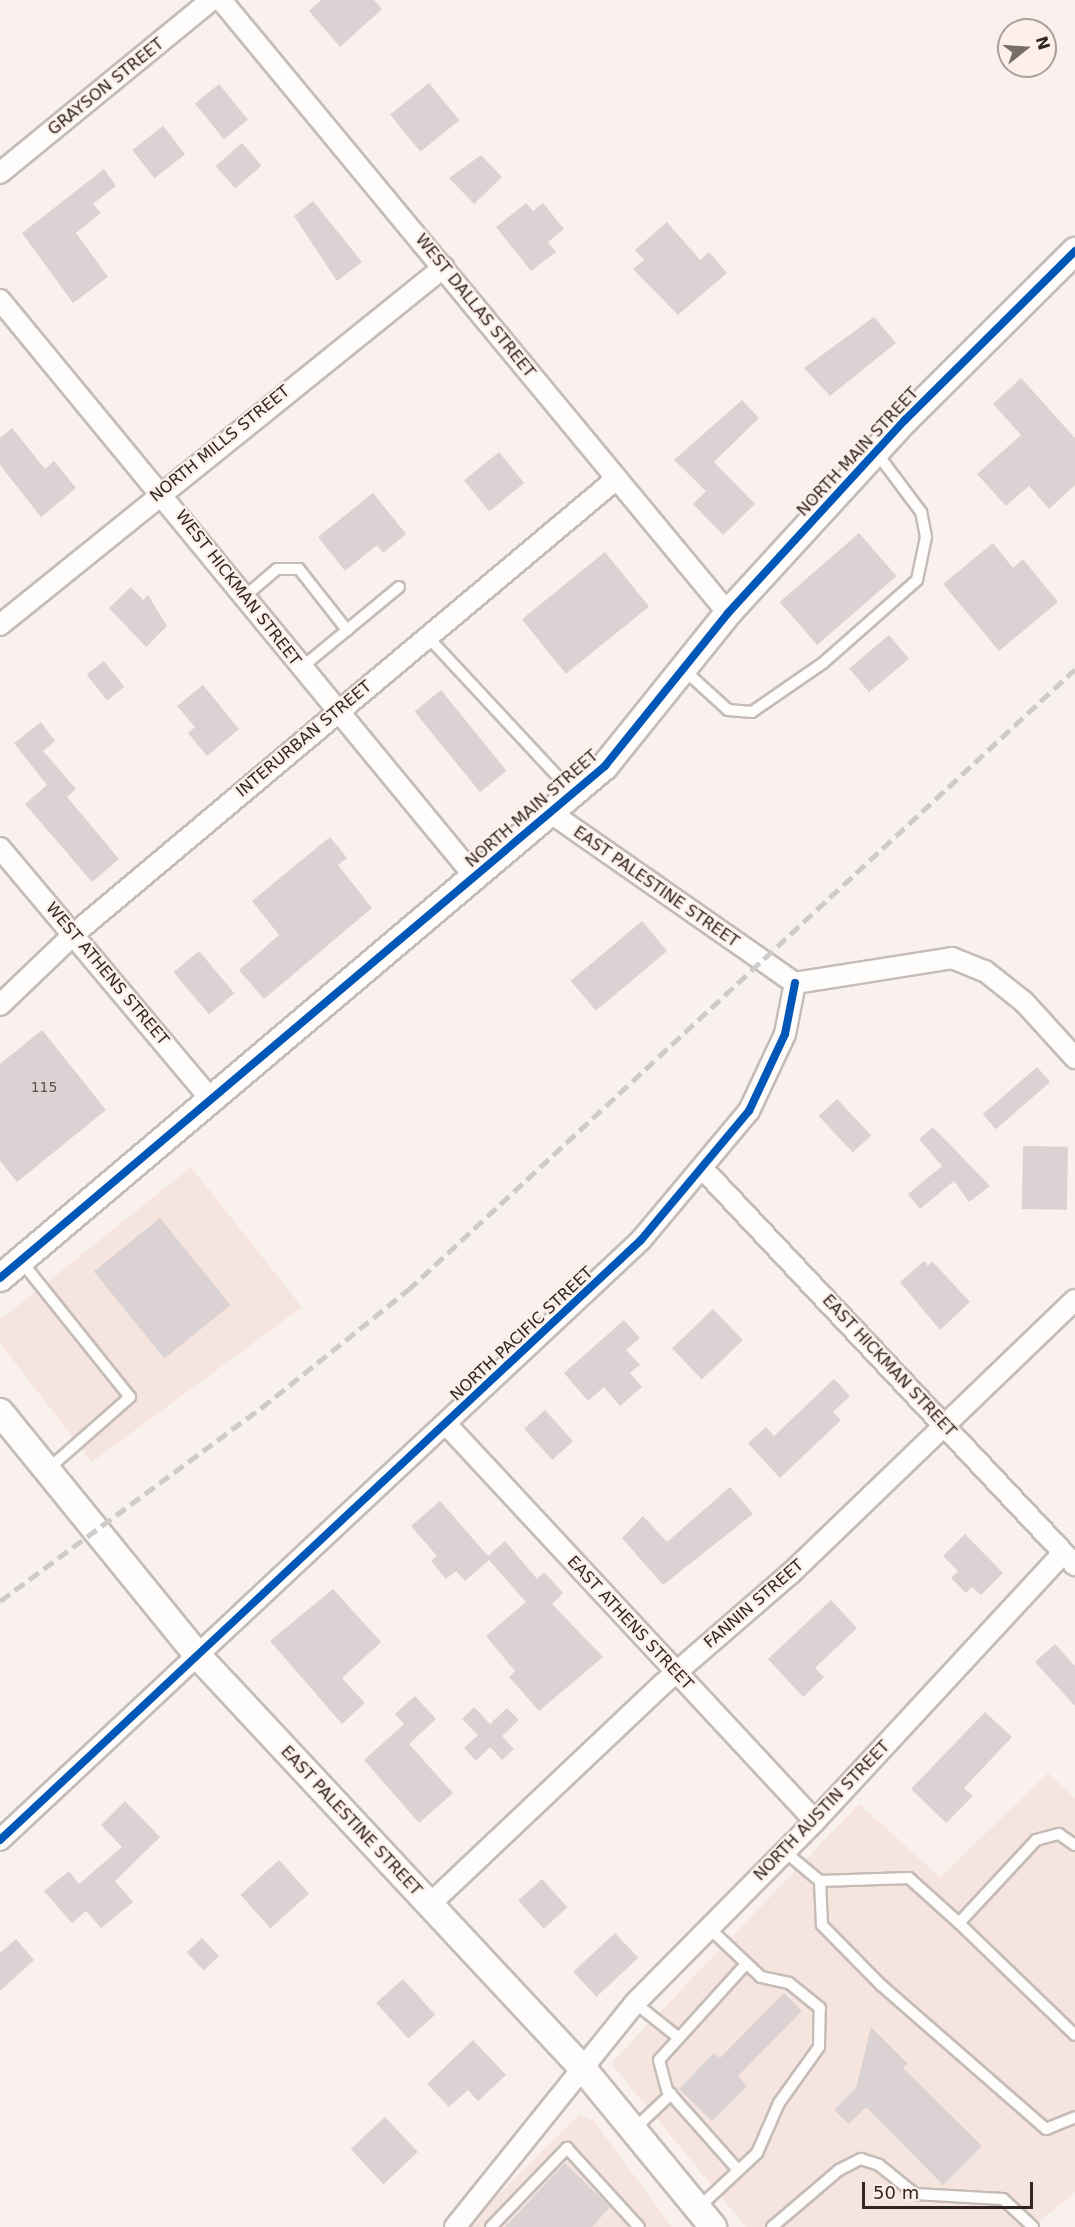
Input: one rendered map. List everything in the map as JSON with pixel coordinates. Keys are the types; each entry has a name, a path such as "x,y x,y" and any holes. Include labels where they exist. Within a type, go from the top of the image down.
{"street":[{"name":"GRAYSON STREET","path":"0,173 211,0"},
{"name":"WEST DALLAS STREET","path":"221,0 444,267 615,480 728,613"},
{"name":"NORTH MAIN STREET","path":"0,1278 213,1102 605,766 728,613 876,452 1075,251"},
{"name":"NORTH MILLS STREET","path":"0,625 161,491 444,267"},
{"name":"WEST HICKMAN STREET","path":"0,300 161,491 301,668 475,877"},
{"name":"INTERURBAN STREET","path":"0,1005 74,934 338,710 615,480"},
{"name":"EAST PALESTINE STREET","path":"551,813 760,961 795,982"},
{"name":"WEST ATHENS STREET","path":"0,848 213,1102"},
{"path":"795,982 952,958 985,971 1024,1002 1075,1058"},
{"name":"NORTH PACIFIC STREET","path":"0,1840 199,1657 641,1240 749,1111 785,1034 795,982"},
{"name":"EAST HICKMAN STREET","path":"702,1168 943,1422 1069,1559"},
{"name":"FANNIN STREET","path":"429,1905 676,1672 790,1574 943,1422 1075,1299"},
{"name":"EAST PALESTINE STREET","path":"0,1412 199,1657 585,2071 707,2223"},
{"name":"EAST ATHENS STREET","path":"446,1424 815,1821"},
{"name":"NORTH AUSTIN STREET","path":"455,2227 585,2071 636,2003 1069,1559"}],"lane":[{"path":"683,669 728,710 752,712 823,663 916,580 926,537 921,512 876,452"},
{"path":"244,597 277,569 299,569 347,630"},
{"path":"301,668 399,587"},
{"path":"428,637 573,793"},
{"path":"21,1260 130,1397 47,1470"},
{"path":"959,1923 1036,1840 1059,1834 1075,1845"},
{"path":"784,1851 820,1881 909,1878 959,1923 1075,2036"},
{"path":"820,1881 822,1925 881,1985 1046,2129 1075,2117"},
{"path":"707,2223 738,2170 757,2153 779,2103 819,2047 820,2008 789,1983 761,1977 710,1929"},
{"path":"738,2170 671,2094 659,2060 746,1964"},
{"path":"636,2003 679,2038"},
{"path":"632,2131 671,2094"},
{"path":"491,2227 567,2148 639,2227"},
{"path":"772,2227 839,2170 861,2159 879,2165 915,2194 1003,2199 1033,2227"}],"shaded area":[{"path":"191,1167 302,1307 92,1462 0,1343 0,1320"},
{"path":"1048,1773 1075,1798 1075,2192 1033,2227 746,2227 611,2063 859,1804 940,1877"},
{"path":"579,2115 594,2121 672,2227 466,2227"}],"building":[{"path":"321,0 374,0 382,9 340,47 309,11"},
{"path":"429,83 459,120 420,152 390,114"},
{"path":"219,84 248,120 224,139 195,104"},
{"path":"163,126 185,154 154,178 132,150"},
{"path":"242,143 262,166 235,189 216,166"},
{"path":"481,155 502,177 474,204 449,178"},
{"path":"104,169 116,186 93,204 101,213 76,233 108,277 73,303 22,233"},
{"path":"313,201 362,262 337,281 294,216"},
{"path":"526,203 533,211 543,203 564,229 548,242 556,252 531,271 496,227"},
{"path":"667,222 700,260 709,252 727,273 678,315 633,269 644,260 635,250"},
{"path":"874,317 896,343 830,396 804,368"},
{"path":"1021,378 1075,438 1075,485 1049,509 1029,486 1006,506 977,474 1021,435 993,404"},
{"path":"742,400 759,418 714,462 755,504 723,535 693,504 706,491 674,460"},
{"path":"12,428 45,469 54,461 76,488 41,517 0,465 0,438"},
{"path":"499,452 524,483 489,511 464,480"},
{"path":"373,493 406,534 383,553 377,545 345,571 318,537"},
{"path":"859,533 896,576 817,645 780,602"},
{"path":"993,543 1013,568 1023,559 1058,602 999,651 943,584"},
{"path":"605,552 649,606 566,674 522,619"},
{"path":"131,587 143,600 148,595 167,626 146,647 109,608"},
{"path":"889,635 909,659 869,692 849,668"},
{"path":"104,661 124,687 107,701 87,675"},
{"path":"203,685 239,729 207,756 188,733 195,727 177,706"},
{"path":"441,690 506,771 480,792 415,711"},
{"path":"41,722 55,741 43,751 76,789 67,797 119,859 92,882 25,804 47,785 14,743"},
{"path":"330,837 347,858 338,865 372,908 264,999 239,970 279,935 252,901"},
{"path":"642,921 667,951 596,1011 571,981"},
{"path":"199,951 234,993 209,1014 174,972"},
{"path":"42,1030 106,1110 17,1182 0,1161 0,1064"},
{"path":"1037,1067 1050,1082 996,1129 983,1114"},
{"path":"837,1099 871,1136 853,1153 819,1116"},
{"path":"933,1127 990,1186 969,1202 954,1181 920,1209 908,1194 942,1166 919,1139"},
{"path":"1023,1146 1068,1147 1067,1210 1022,1209"},
{"path":"160,1218 230,1305 164,1359 94,1271"},
{"path":"924,1261 928,1266 932,1261 970,1302 940,1330 900,1282"},
{"path":"713,1309 743,1340 702,1380 672,1349"},
{"path":"624,1320 640,1338 626,1350 640,1365 630,1373 642,1387 620,1406 604,1387 588,1401 564,1373"},
{"path":"834,1379 850,1396 833,1412 841,1420 780,1478 748,1443 766,1427 774,1436"},
{"path":"545,1410 573,1441 552,1460 524,1429"},
{"path":"730,1487 753,1514 663,1585 622,1538 643,1516 667,1542"},
{"path":"440,1501 488,1556 505,1541 537,1579 544,1572 563,1593 552,1604 603,1657 539,1711 509,1677 515,1671 486,1636 526,1602 489,1560 465,1581 456,1571 446,1579 431,1561 437,1556 411,1526"},
{"path":"965,1534 1003,1573 981,1595 972,1587 966,1593 951,1578 958,1571 943,1556"},
{"path":"333,1589 381,1642 342,1678 365,1703 342,1724 270,1641"},
{"path":"831,1600 857,1628 815,1668 824,1677 803,1697 768,1659"},
{"path":"1055,1644 1075,1666 1075,1706 1035,1662"},
{"path":"415,1696 436,1719 409,1744 453,1793 419,1823 364,1760 404,1724 395,1714"},
{"path":"474,1707 490,1724 507,1708 519,1720 502,1736 514,1749 502,1760 490,1747 476,1761 464,1748 478,1735 462,1719"},
{"path":"985,1712 1012,1737 964,1788 973,1796 946,1823 911,1789"},
{"path":"125,1801 160,1837 115,1881 133,1902 101,1928 86,1911 72,1923 44,1891 69,1871 79,1884 122,1847 101,1825"},
{"path":"279,1860 309,1893 270,1928 240,1895"},
{"path":"542,1879 567,1907 544,1929 518,1900"},
{"path":"615,1933 638,1958 597,1997 573,1972"},
{"path":"202,1938 219,1956 204,1971 187,1952"},
{"path":"16,1939 34,1960 0,1991 0,1953"},
{"path":"403,1979 435,2015 408,2039 376,2003"},
{"path":"784,1993 802,2011 738,2076 747,2086 712,2121 679,2089 714,2053 720,2058"},
{"path":"871,2027 908,2064 903,2068 982,2146 943,2185 866,2107 849,2124 834,2110 856,2088"},
{"path":"473,2040 506,2075 478,2101 468,2090 449,2107 427,2084"},
{"path":"385,2117 418,2152 383,2184 351,2149"},
{"path":"565,2163 610,2207 592,2227 505,2227"}],"railway":[{"path":"0,1601 261,1408 408,1290 1075,669"}],"cycle path":[{"path":"0,1278 605,766 728,613 905,420 1075,251"},
{"path":"0,1840 641,1240 749,1111 785,1034 795,983"}]}
